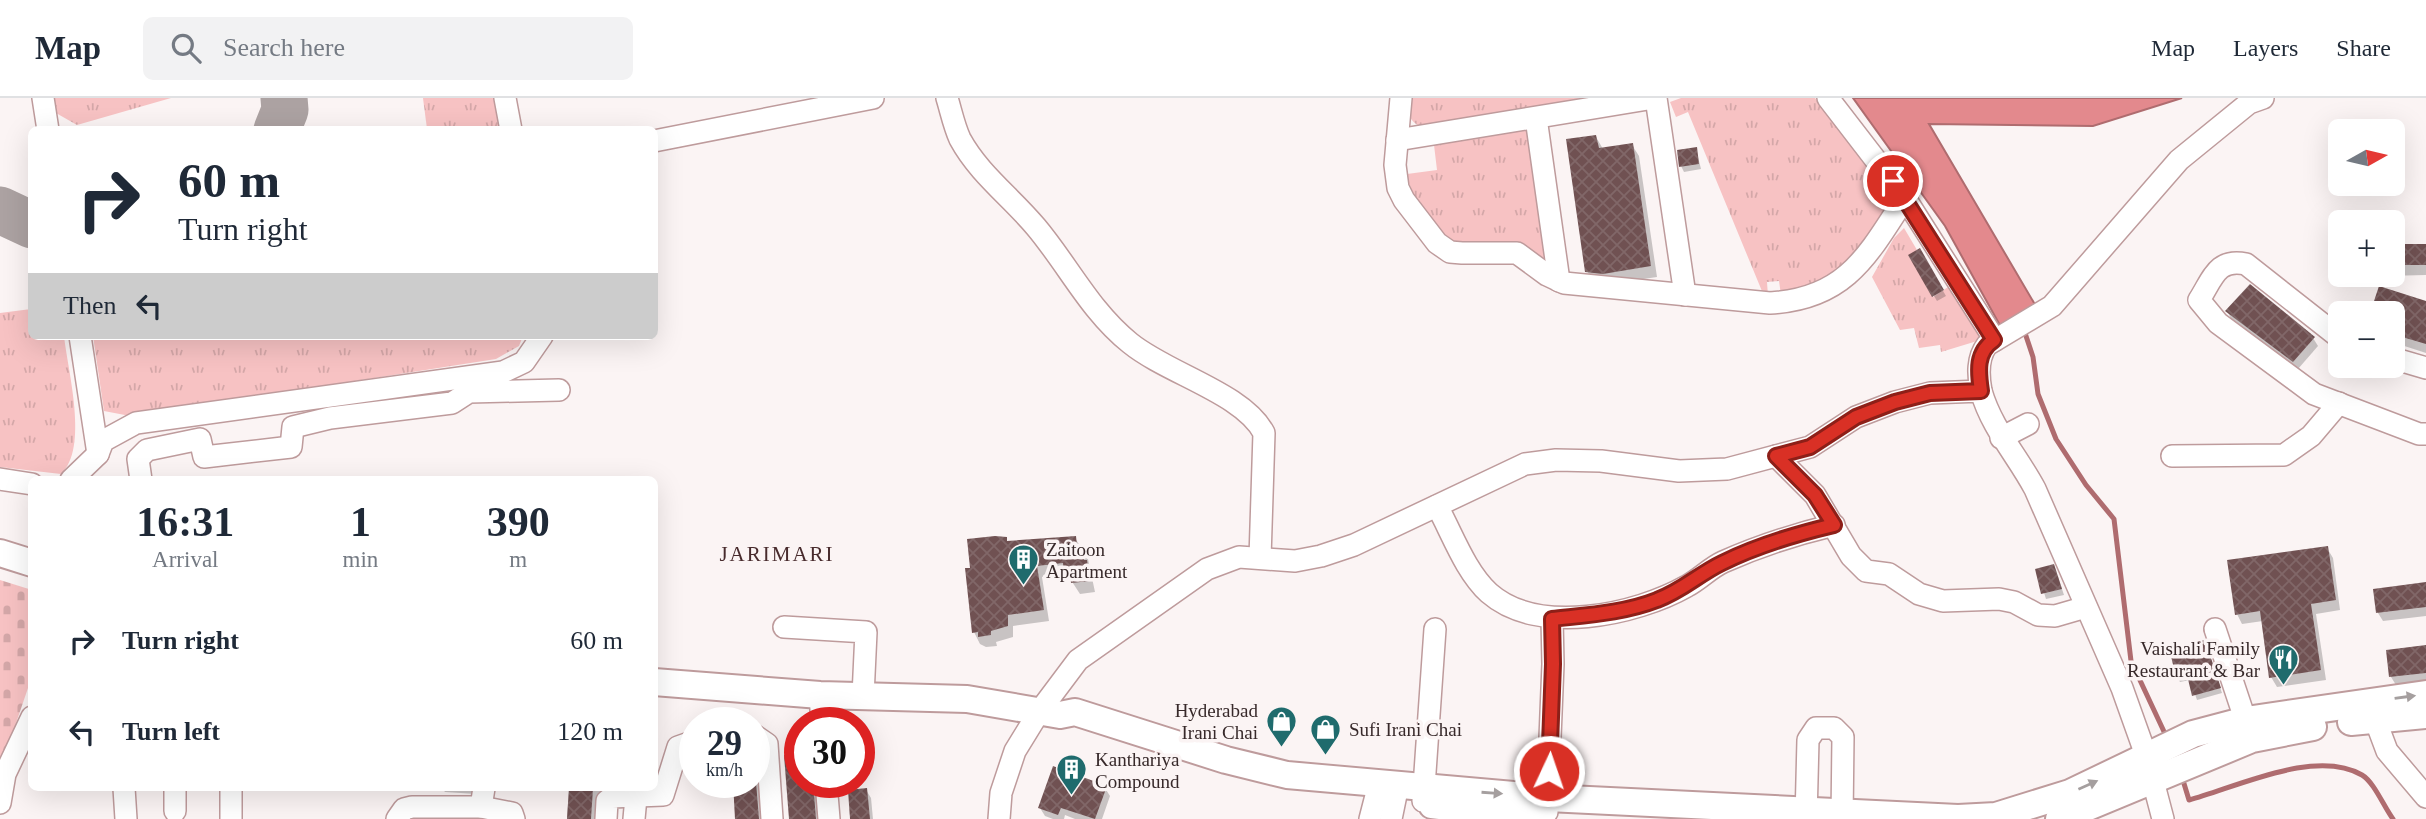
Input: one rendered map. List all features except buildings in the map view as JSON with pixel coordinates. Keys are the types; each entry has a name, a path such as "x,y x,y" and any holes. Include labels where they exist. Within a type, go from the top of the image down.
{"main road":[{"path":"0,553 28,562"},
{"path":"658,682 820,695 967,699 1050,713 1073,726 1236,780 1283,790 1544,812 1958,818 2026,813 2070,793 2154,767 2197,761 2249,729 2426,694"},
{"path":"2059,819 2154,767 2193,734 2426,715"},
{"path":"1394,800 1492,816 1544,812"}],"street":[{"path":"43,98 47,126"},
{"path":"505,98 510,126"},
{"path":"658,141 873,98"},
{"path":"947,98 959,136 974,161 1036,227 1102,316 1130,343 1180,375 1242,405 1258,421 1264,433 1260,558"},
{"path":"1401,98 1395,164 1398,188 1404,200 1441,248 1462,253 1517,253 1559,281 1770,303 1802,299 1825,290 1856,269 1905,198"},
{"path":"1397,140 1655,98 1685,295"},
{"path":"1828,98 1905,198 2000,337"},
{"path":"2163,819 2154,767 2122,688 2031,481 2001,438 1981,391 1978,374 1981,353 2000,337 2052,306 2179,160 2249,103 2263,98"},
{"path":"1535,118 1559,281"},
{"path":"2328,329 2246,264 2231,261 2221,265 2199,300 2218,323 2255,353 2314,394 2419,434 2426,434"},
{"path":"81,340 98,454"},
{"path":"75,476 98,454 103,441 136,423 503,372 524,362 539,340"},
{"path":"2405,362 2426,368"},
{"path":"140,476 138,459 147,450 200,439 204,457 291,447 293,427 330,418 452,403 469,392 559,390"},
{"path":"999,819 1006,773 1015,751 1050,713 1078,660 1207,569 1239,557 1295,561 1321,556 1354,545 1525,464 1556,460 1601,461 1679,471 1727,469 1810,447 1856,417 1895,402 1930,393 1981,391"},
{"path":"2172,456 2284,455 2312,436 2339,403"},
{"path":"2001,438 2028,424"},
{"path":"1776,456 1815,495 1858,566 1866,571 1889,574 1929,598 1964,603 1999,599 2014,601 2038,615 2055,616 2086,607"},
{"path":"0,479 28,483"},
{"path":"1437,506 1465,559 1490,593 1525,611 1552,619 1606,613 1656,601 1689,586 1719,564 1792,535 1834,525"},
{"path":"1544,812 1553,664 1552,619"},
{"path":"784,628 866,632 863,696"},
{"path":"1394,800 1435,629"},
{"path":"2215,629 2249,729"},
{"path":"820,695 821,707"},
{"path":"2375,719 2387,751 2426,797"},
{"path":"0,803 5,774 28,725"},
{"path":"1806,816 1808,740 1816,728 1834,728 1843,737 1842,816"},
{"path":"606,819 607,801 612,797 663,795 679,747"},
{"path":"770,789 772,819"},
{"path":"124,791 126,819"},
{"path":"175,791 175,811"},
{"path":"231,791 231,819"},
{"path":"397,819 404,809 483,797 512,813 514,819"},
{"path":"634,819 636,797"},
{"path":"827,798 829,819"}],"green space":[{"path":"54,98 171,98 77,125 56,113"},
{"path":"423,98 497,98 501,126 427,126"},
{"path":"1409,98 1602,98 1419,126 1409,114"},
{"path":"1681,98 1815,98 1857,149 1881,193 1885,209 1865,246 1824,282 1781,295 1779,281 1767,282 1768,296 1764,296 1688,112 1676,117 1670,102"},
{"path":"1528,130 1549,266 1477,244 1450,241 1418,202 1407,174 1437,170 1434,145"},
{"path":"1904,228 1917,250 1933,297 1954,283 1987,338 1941,352 1940,345 1919,348 1914,328 1900,330 1872,277 1894,238"},
{"path":"28,309 28,340 65,340 75,428 74,447 61,474 0,467 0,313"},
{"path":"94,340 521,340 519,346 496,359 130,416 104,411"},
{"path":"0,580 28,589 28,688 0,770"}],"shaded area":[{"path":"1853,98 2182,98 2093,126 1929,124 2037,308 2002,329 1945,226"}],"waterway":[{"path":"2024,330 2033,357 2038,394 2056,439 2086,485 2114,519 2131,661 2167,738"},
{"path":"2182,777 2189,800 2276,772 2322,766 2343,768 2366,778 2393,819"}],"taxiway":[{"path":"279,126 285,110 284,98"},
{"path":"0,210 28,223"}],"place":[{"name":"Zaitoon Apartment","path":"1023,587"},
{"name":"Vaishali Family Restaurant & Bar","path":"2283,686"},
{"name":"Hyderabad Irani Chai","path":"1281,748"},
{"name":"Sufi Irani Chai","path":"1326,756"},
{"name":"Kanthariya Compound","path":"1072,797"}],"district":[{"name":"JARIMARI","path":"777,554"}],"route":[{"path":"1549,771 1552,619 1606,613 1656,601 1689,586 1719,564 1792,535 1834,525 1815,495 1801,484 1776,456 1810,447 1856,417 1895,402 1930,393 1981,391 1978,374 1981,353 1994,340 1893,181"}]}
